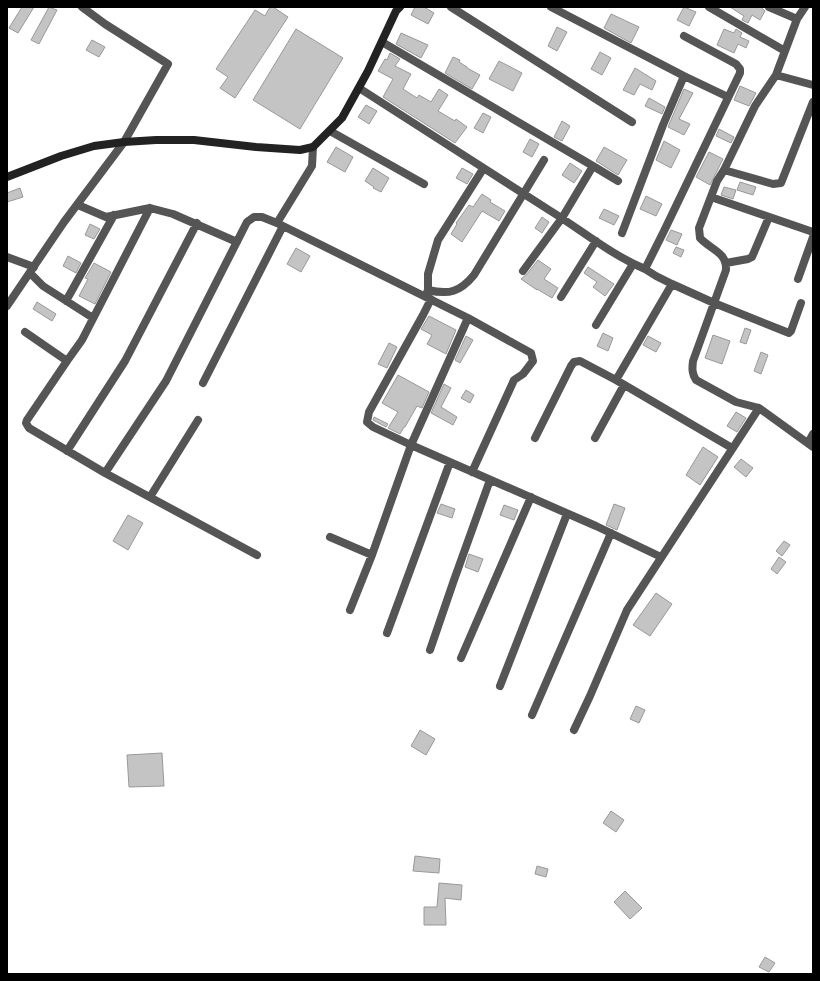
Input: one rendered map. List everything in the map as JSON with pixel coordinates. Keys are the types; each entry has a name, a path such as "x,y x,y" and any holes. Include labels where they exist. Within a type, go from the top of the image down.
{"main road":[{"path":"7,176 61,156 94,146 124,142 194,140 300,150 313,147 342,118 359,88 396,12 400,7"}],"street":[{"path":"7,306 78,204 124,142 168,64 105,24 82,7"},
{"path":"451,7 632,122"},
{"path":"551,7 684,76 728,97"},
{"path":"709,7 785,51"},
{"path":"769,7 797,19"},
{"path":"805,7 797,19 776,75 755,106 718,181 699,228 700,238 706,245 721,254 726,263 726,270 693,361 693,375 696,380 736,402 759,408 811,445 813,434"},
{"path":"645,269 740,72 738,67 684,36"},
{"path":"382,42 618,181"},
{"path":"776,75 813,85"},
{"path":"622,233 663,125 684,76"},
{"path":"359,88 596,241 633,264 672,284 714,303 789,333 801,303"},
{"path":"724,170 773,184 780,183 813,102"},
{"path":"330,131 424,184"},
{"path":"203,383 280,224 312,166 313,147"},
{"path":"428,295 450,292 459,289 474,275 544,160"},
{"path":"523,271 562,218 593,166"},
{"path":"483,169 438,240 428,274 428,295 366,418 367,422 373,427 411,445 531,497 661,557"},
{"path":"711,197 813,232"},
{"path":"78,204 106,217 150,208 173,214 197,223 237,242"},
{"path":"150,208 82,340 26,423 32,430 105,473 257,555"},
{"path":"66,301 114,216"},
{"path":"105,473 166,381 247,222 254,217 262,217 280,224 428,295 531,353 533,361 523,374 514,380 472,472"},
{"path":"726,263 752,257 769,217"},
{"path":"67,451 125,361 197,223"},
{"path":"798,279 813,237"},
{"path":"560,297 596,241"},
{"path":"7,257 32,270 43,286 93,318"},
{"path":"596,325 633,264"},
{"path":"616,380 672,284"},
{"path":"350,610 372,554 411,445 468,318"},
{"path":"25,332 67,361"},
{"path":"535,438 574,362 580,361 616,380 732,448"},
{"path":"595,438 624,385"},
{"path":"574,730 626,610 759,408"},
{"path":"150,497 198,420"},
{"path":"387,633 450,462"},
{"path":"430,650 490,480"},
{"path":"461,658 531,497"},
{"path":"500,686 567,514"},
{"path":"532,715 611,533"},
{"path":"330,537 372,554"}],"building":[{"path":"22,7 34,7 18,33 9,28"},
{"path":"49,7 57,10 39,44 31,40"},
{"path":"270,7 273,7 288,17 235,98 220,88 228,77 216,69 255,10 265,16"},
{"path":"415,7 424,7 434,13 428,24 411,15"},
{"path":"684,7 696,12 689,26 677,20"},
{"path":"730,7 761,7 765,11 760,20 752,15 748,23 742,20 744,16"},
{"path":"611,14 639,27 631,43 604,28"},
{"path":"557,27 567,32 557,51 548,46"},
{"path":"296,29 343,58 300,129 253,100"},
{"path":"724,29 734,33 736,29 742,33 740,37 749,41 746,48 738,44 734,53 717,45"},
{"path":"401,33 428,45 421,58 396,44"},
{"path":"92,40 105,47 99,57 86,50"},
{"path":"600,52 611,58 602,75 591,69"},
{"path":"390,53 400,59 395,66 411,74 403,89 417,98 419,95 431,102 439,89 448,95 438,111 455,121 456,119 467,127 455,143 383,97 393,79 378,71 385,59 387,60"},
{"path":"453,57 460,60 459,62 467,68 480,75 472,89 445,73"},
{"path":"499,61 522,73 513,91 489,79"},
{"path":"635,68 656,81 652,90 640,84 634,95 623,90"},
{"path":"740,86 756,93 749,106 734,100"},
{"path":"684,89 693,93 679,119 690,124 684,135 668,127"},
{"path":"649,98 665,107 662,114 645,106"},
{"path":"366,105 377,111 369,124 358,117"},
{"path":"483,113 491,117 483,133 474,128"},
{"path":"562,121 570,126 562,141 554,137"},
{"path":"719,129 734,137 731,143 716,136"},
{"path":"530,139 539,144 532,157 523,152"},
{"path":"664,141 680,150 671,168 656,160"},
{"path":"336,147 353,157 345,172 327,162"},
{"path":"604,147 627,160 618,175 596,161"},
{"path":"709,152 723,159 710,185 696,177"},
{"path":"570,163 582,171 574,183 562,175"},
{"path":"373,168 389,178 381,192 373,188 374,187 365,181"},
{"path":"462,168 473,174 467,184 456,178"},
{"path":"740,182 756,187 753,195 737,190"},
{"path":"724,187 736,190 733,199 721,195"},
{"path":"20,188 23,197 7,202 7,193"},
{"path":"482,194 491,200 490,202 505,211 499,221 482,211 462,242 451,234 457,224 456,223 469,205 473,207"},
{"path":"646,196 662,204 656,216 640,209"},
{"path":"604,209 619,216 614,225 599,218"},
{"path":"542,217 549,222 542,233 535,228"},
{"path":"90,224 100,229 94,239 85,235"},
{"path":"671,230 682,234 677,245 666,240"},
{"path":"676,247 684,250 681,257 673,253"},
{"path":"296,248 310,256 301,272 287,264"},
{"path":"68,256 81,263 76,273 63,266"},
{"path":"538,260 551,269 544,279 558,288 552,298 521,279"},
{"path":"94,263 111,272 95,304 79,296 88,279 85,278"},
{"path":"588,267 614,284 605,296 593,287 597,282 584,273"},
{"path":"37,302 56,314 52,321 33,309"},
{"path":"429,316 456,330 446,354 427,344 432,335 421,329"},
{"path":"745,328 751,330 746,344 740,342"},
{"path":"603,333 613,338 608,351 597,346"},
{"path":"713,335 730,341 722,364 705,358"},
{"path":"466,336 473,340 460,363 455,360"},
{"path":"648,336 661,343 656,352 643,345"},
{"path":"389,343 397,347 387,368 378,364"},
{"path":"761,352 768,355 761,374 754,371"},
{"path":"398,375 429,392 422,408 417,406 400,434 388,428 398,412 382,403"},
{"path":"444,384 451,388 441,407 457,417 453,425 431,413"},
{"path":"466,390 474,395 470,403 461,398"},
{"path":"736,412 746,418 737,432 727,426"},
{"path":"374,417 388,424 386,427 373,420"},
{"path":"703,447 718,457 700,485 686,475"},
{"path":"741,459 753,468 746,477 734,467"},
{"path":"441,504 455,509 452,518 437,513"},
{"path":"614,504 625,508 617,530 606,525"},
{"path":"504,505 518,510 514,520 500,515"},
{"path":"128,515 143,523 128,550 113,541"},
{"path":"784,541 790,545 782,556 776,551"},
{"path":"469,554 483,559 478,572 465,567"},
{"path":"779,557 786,562 777,574 771,569"},
{"path":"656,593 672,604 650,636 633,625"},
{"path":"636,706 645,710 639,723 630,719"},
{"path":"420,730 435,739 426,755 411,746"},
{"path":"162,753 164,786 129,787 127,755"},
{"path":"611,811 624,820 616,832 603,823"},
{"path":"415,856 440,859 439,873 413,871"},
{"path":"537,866 548,869 546,877 535,874"},
{"path":"439,883 462,885 461,900 445,898 446,925 424,925 424,907 437,907"},
{"path":"625,891 642,908 630,919 614,902"},
{"path":"765,957 775,963 769,972 759,967"}]}
